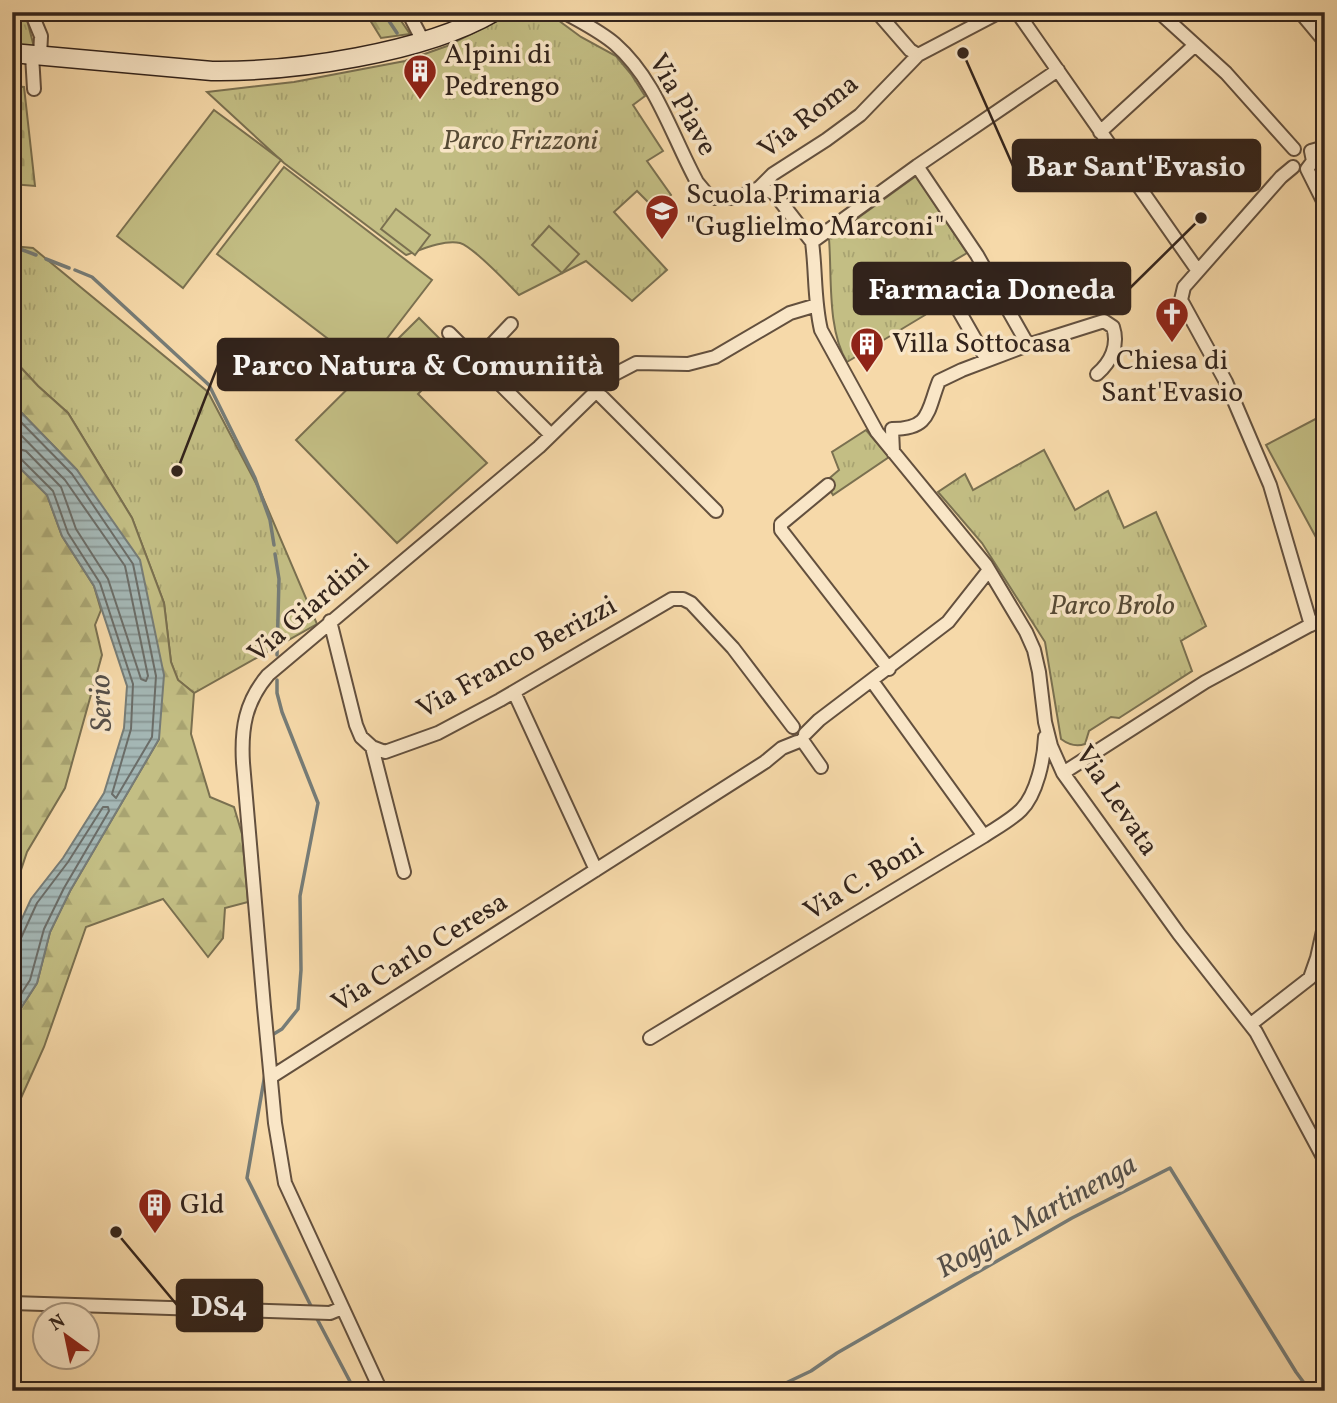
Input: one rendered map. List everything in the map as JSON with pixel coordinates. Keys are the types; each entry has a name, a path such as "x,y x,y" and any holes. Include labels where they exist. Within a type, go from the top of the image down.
{"street":[{"path":"31,12 41,36 36,55 34,89"},
{"path":"408,12 423,41"},
{"path":"12,53 212,71 241,71 327,62 423,41 494,12"},
{"name":"Via Piave","path":"564,12 613,42 636,64 647,80 697,182 707,194 715,198 736,198 759,188"},
{"path":"877,12 910,50 918,55"},
{"name":"Via Roma","path":"759,188 773,174 860,115 918,55 1000,12"},
{"path":"1017,12 1198,271"},
{"path":"1159,12 1226,73 1294,149"},
{"path":"1300,12 1325,42"},
{"path":"1100,132 1195,45"},
{"path":"759,188 774,193 812,242 917,166 1058,70"},
{"path":"1311,151 1313,161 1307,169 1299,170 1293,167 1289,158 1294,149 1303,147 1311,151 1325,147"},
{"path":"917,166 977,255 1028,345"},
{"path":"1293,167 1184,286 1181,300 1226,382 1270,485 1311,625"},
{"path":"1307,169 1325,205"},
{"name":"Via Levata","path":"812,242 821,330 872,425 967,539 989,570 1034,650 1045,722 1051,746 1063,773 1179,934 1251,1024 1268,1051 1325,1161"},
{"path":"955,304 987,360"},
{"name":"Via Giardini","path":"380,1391 336,1311 285,1183 275,1123 256,933 243,763 243,728 251,698 268,675 551,435 612,375 636,363 688,363 715,357 790,313 817,305"},
{"path":"872,425 906,429 918,425 932,407 939,381 1028,345 1104,321 1113,327 1116,339 1113,352 1097,374"},
{"path":"477,360 511,324"},
{"path":"449,333 551,435"},
{"path":"596,391 716,511"},
{"path":"892,429 892,452"},
{"path":"828,485 786,519 781,524 781,530 889,669"},
{"name":"Via Carlo Ceresa","path":"271,1077 765,762 796,734 889,669 948,622 989,570"},
{"name":"Via Franco Berizzi","path":"372,747 385,752 438,733 514,692 672,599 683,599 691,604 733,648 785,715 796,734"},
{"path":"1063,773 1205,682 1325,617"},
{"path":"330,621 356,724 362,737 372,747 404,872"},
{"path":"872,681 984,836"},
{"path":"514,692 596,870"},
{"name":"Via C. Boni","path":"650,1038 984,836 1020,811 1028,802 1045,754 1045,722"},
{"path":"796,734 821,767"},
{"path":"1251,1024 1310,978 1325,922"},
{"path":"12,1303 336,1311"}],"green space":[{"path":"12,12 25,12 34,47 12,44"},
{"path":"365,12 395,12 410,34 381,38"},
{"name":"Parco Frizzoni","path":"515,12 547,12 581,37 616,56 645,96 633,105 663,151 647,161 671,195 656,210 637,191 614,212 667,270 632,301 586,261 519,295 482,258 460,243 440,244 406,255 284,163 207,92 294,82 405,61 447,46"},
{"path":"12,86 24,87 35,186 12,184"},
{"path":"214,110 281,160 183,288 117,236"},
{"path":"284,167 432,280 365,367 217,254"},
{"path":"916,176 967,253 908,288 925,315 847,362 833,319 829,239"},
{"path":"396,209 430,235 415,255 381,229"},
{"path":"549,226 579,254 562,273 532,245"},
{"path":"12,246 33,248 208,392 261,493 317,624 194,693 178,680 171,662 164,603 132,518 68,413 12,358"},
{"path":"419,318 456,355 418,394 487,463 397,543 296,440"},
{"path":"12,358 68,413 132,518 164,603 171,662 178,680 194,693 191,734 210,797 234,807 242,834 248,902 225,908 223,938 208,957 163,899 86,927 44,1047 12,1118 12,1022 37,983 50,932 70,891 159,739 77,470 12,403"},
{"path":"1325,414 1325,554 1266,445"},
{"path":"866,430 889,457 833,495 825,482 839,470 832,452"},
{"name":"Parco Brolo","path":"1044,450 1075,510 1108,491 1124,528 1156,512 1206,626 1181,641 1192,671 1119,718 1111,717 1089,731 1085,744 1079,745 1061,739 1045,642 982,543 938,492 965,474 973,490"},
{"path":"12,460 47,495 62,536 94,586 101,610 95,625 102,655 65,788 27,852 12,897"}],"water":[{"path":"12,403 77,470 140,560 164,675 159,739 70,891 50,932 37,983 12,1022 12,940 31,899 63,858 104,793 124,728 127,686 94,586 62,536 47,495 12,460"}],"waterway":[{"path":"383,12 397,33"},
{"path":"12,246 36,255"},
{"path":"46,259 69,268"},
{"path":"75,270 92,277 209,385 255,478 270,520 274,545"},
{"path":"275,554 279,579 277,655"},
{"path":"272,1035 282,1029 298,1009 301,970 300,896 318,803 282,712 277,680"},
{"path":"265,1074 247,1178 312,1308"},
{"name":"Roggia Martinenga","path":"769,1391 811,1371 837,1353 1072,1218 1170,1168 1310,1391"},
{"path":"315,1315 355,1391"}],"place":[{"name":"Bar Sant'Evasio","path":"963,53"},
{"name":"Alpini di Pedrengo","path":"420,101"},
{"name":"Farmacia Doneda","path":"1201,218"},
{"name":"Scuola Primaria \"Guglielmo Marconi\"","path":"662,241"},
{"name":"Chiesa di Sant'Evasio","path":"1172,344"},
{"name":"Villa Sottocasa","path":"867,374"},
{"name":"Parco Natura & Comuniità","path":"177,471"},
{"name":"DS4","path":"116,1232"},
{"name":"Gld","path":"155,1235"}],"water label":[{"name":"Serio","path":"102,703"}]}
